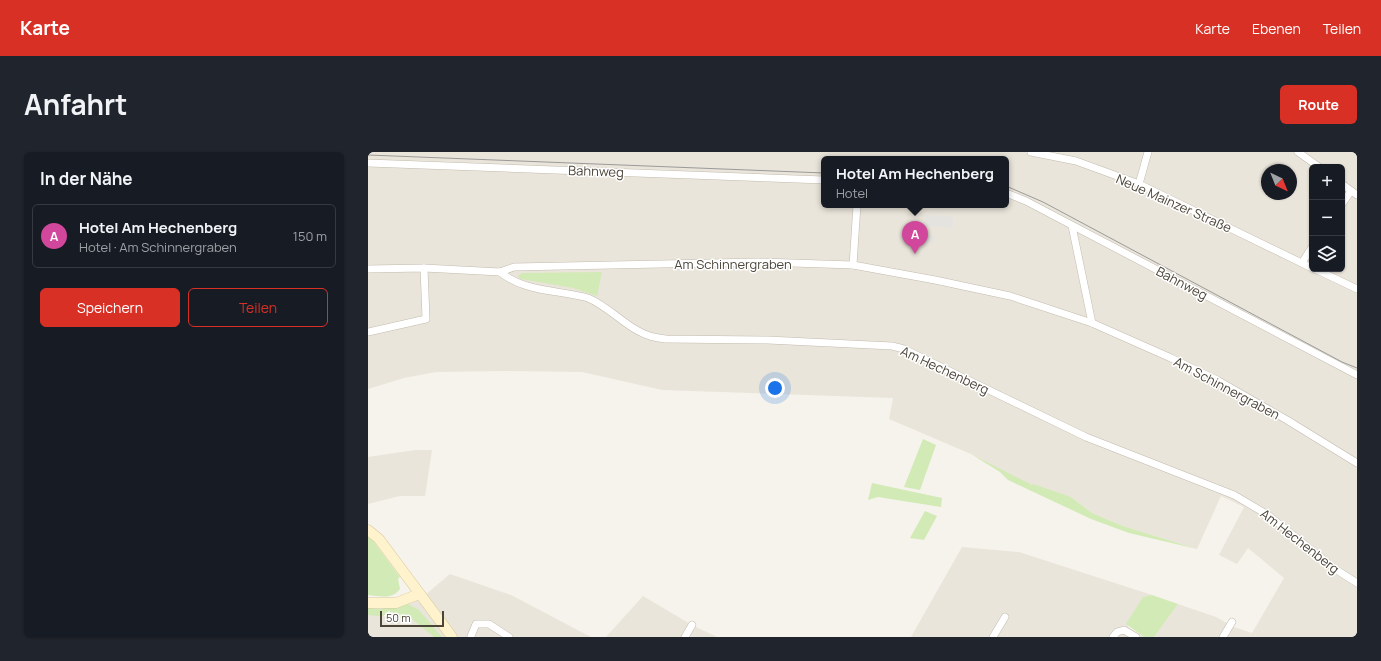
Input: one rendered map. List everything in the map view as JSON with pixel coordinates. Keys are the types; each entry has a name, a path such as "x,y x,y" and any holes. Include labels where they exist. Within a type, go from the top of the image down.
{"street":[{"name":"Neue Mainzer Straße","path":"1031,152 1076,161 1139,184 1309,266"},
{"path":"1139,184 1148,152"},
{"path":"1298,152 1315,164"},
{"name":"Bahnweg","path":"368,163 821,180"},
{"path":"1345,186 1354,193 1345,201"},
{"name":"Bahnweg","path":"1009,194 1016,196 1357,375"},
{"path":"853,265 857,208"},
{"path":"1072,226 1092,323"},
{"path":"1302,263 1309,252"},
{"name":"Am Schinnergraben","path":"368,269 424,268 500,272 514,267 759,262 853,265 935,280 1010,296 1092,323 1217,380 1357,463"},
{"path":"368,332 426,319 424,268"},
{"name":"Am Hechenberg","path":"500,272 509,280 521,284 588,298 598,302 641,332 650,336 666,339 784,341 892,346 904,349 1086,436 1234,495 1268,514 1335,569 1357,583"},
{"path":"1321,272 1357,290"},
{"path":"368,530 379,539 452,637"},
{"path":"368,604 396,603 419,594"},
{"path":"993,637 1005,617"},
{"path":"1223,637 1232,622"},
{"path":"471,636 476,624 489,624 509,637"},
{"path":"686,637 692,624"},
{"path":"1113,637 1120,630 1128,632 1136,637"}],"shaded area":[{"path":"368,152 1357,152 1357,637 1154,637 1178,604 1216,617 1234,627 1252,633 1284,578 1248,548 1237,564 1219,555 1244,507 1221,496 1197,549 1123,526 1092,513 1071,497 1032,486 971,454 889,419 893,398 662,390 582,372 436,372 404,378 368,389"},
{"path":"926,215 953,217 953,228 925,226"},
{"path":"902,230 935,236 934,243 900,237"},
{"path":"415,450 432,450 425,496 400,496 368,504 368,457"},
{"path":"962,547 1019,552 1152,595 1143,597 1128,627 1144,637 911,637"},
{"path":"450,574 511,595 591,637 368,637 368,608 380,609 419,600"},
{"path":"643,596 692,625 717,637 606,637"}],"green space":[{"path":"602,272 597,296 573,288 521,279 518,276 522,273"},
{"path":"923,439 936,445 920,490 904,487"},
{"path":"971,454 1032,485 1033,484 1071,497 1092,513 1123,526 1197,549 1129,533 1091,519 1008,480 1000,472"},
{"path":"872,483 942,498 941,507 878,497 868,500"},
{"path":"925,511 937,516 924,540 910,538"},
{"path":"368,534 400,577 398,579 400,589 393,595 368,595"},
{"path":"1152,595 1178,604 1154,637 1144,637 1126,624 1143,597"},
{"path":"408,604 419,610 442,637 434,637 412,619 368,615 368,608 380,609"}],"tram line":[{"path":"368,155 821,173"},
{"path":"1009,187 1043,202 1342,362 1357,368"}],"place":[{"name":"Hotel Am Hechenberg","path":"915,254"}]}
